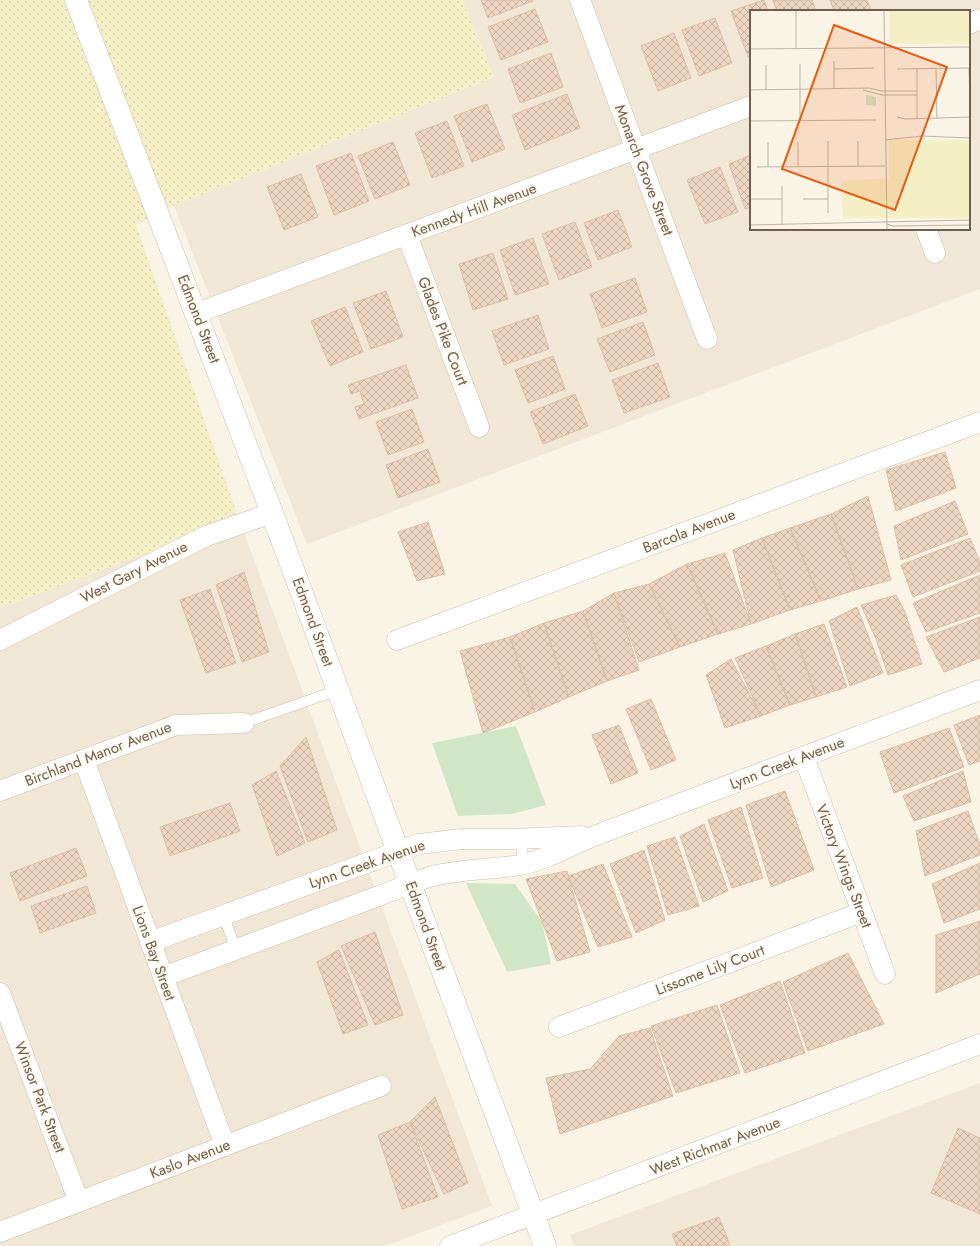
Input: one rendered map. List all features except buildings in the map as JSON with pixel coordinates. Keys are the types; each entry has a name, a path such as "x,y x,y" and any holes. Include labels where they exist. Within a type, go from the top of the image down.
{"street":[{"name":"Edmond Street","path":"76,0 197,313 545,1246"},
{"name":"Monarch Grove Street","path":"580,0 707,339"},
{"path":"970,24 980,19"},
{"name":"Kennedy Hill Avenue","path":"197,313 750,106"},
{"path":"926,230 935,253"},
{"name":"Glades Pike Court","path":"407,235 479,426"},
{"name":"Barcola Avenue","path":"397,640 980,423"},
{"name":"West Gary Avenue","path":"0,640 206,536 272,513"},
{"name":"Lynn Creek Avenue","path":"163,977 410,884 448,872 522,865 541,859 594,836 980,690"},
{"name":"Birchland Manor Avenue","path":"0,791 176,725 244,723"},
{"name":"Victory Wings Street","path":"804,757 885,974"},
{"name":"Lions Bay Street","path":"84,760 225,1146"},
{"name":"Lynn Creek Avenue","path":"150,942 398,851 432,842 462,839 523,839 594,836"},
{"name":"Lissome Lily Court","path":"559,1027 862,912"},
{"name":"Winsor Park Street","path":"0,993 79,1202"},
{"name":"West Richmar Avenue","path":"450,1246 980,1044"},
{"name":"Kaslo Avenue","path":"0,1232 380,1086"}],"lane":[{"path":"244,723 338,690"},
{"path":"522,865 523,839"},
{"path":"222,915 236,949"}],"shaded area":[{"path":"462,0 980,0 980,289 307,544 174,206 494,77"},
{"path":"239,519 492,1206 385,1246 0,1246 0,608"},
{"path":"980,1083 980,1246 575,1246 570,1235"}],"green space":[{"path":"516,726 546,805 512,814 458,816 432,743"},
{"path":"466,883 515,884 542,922 551,964 507,972"}],"sand":[{"path":"0,0 462,0 494,77 174,206 136,225 239,519 0,608"}]}
